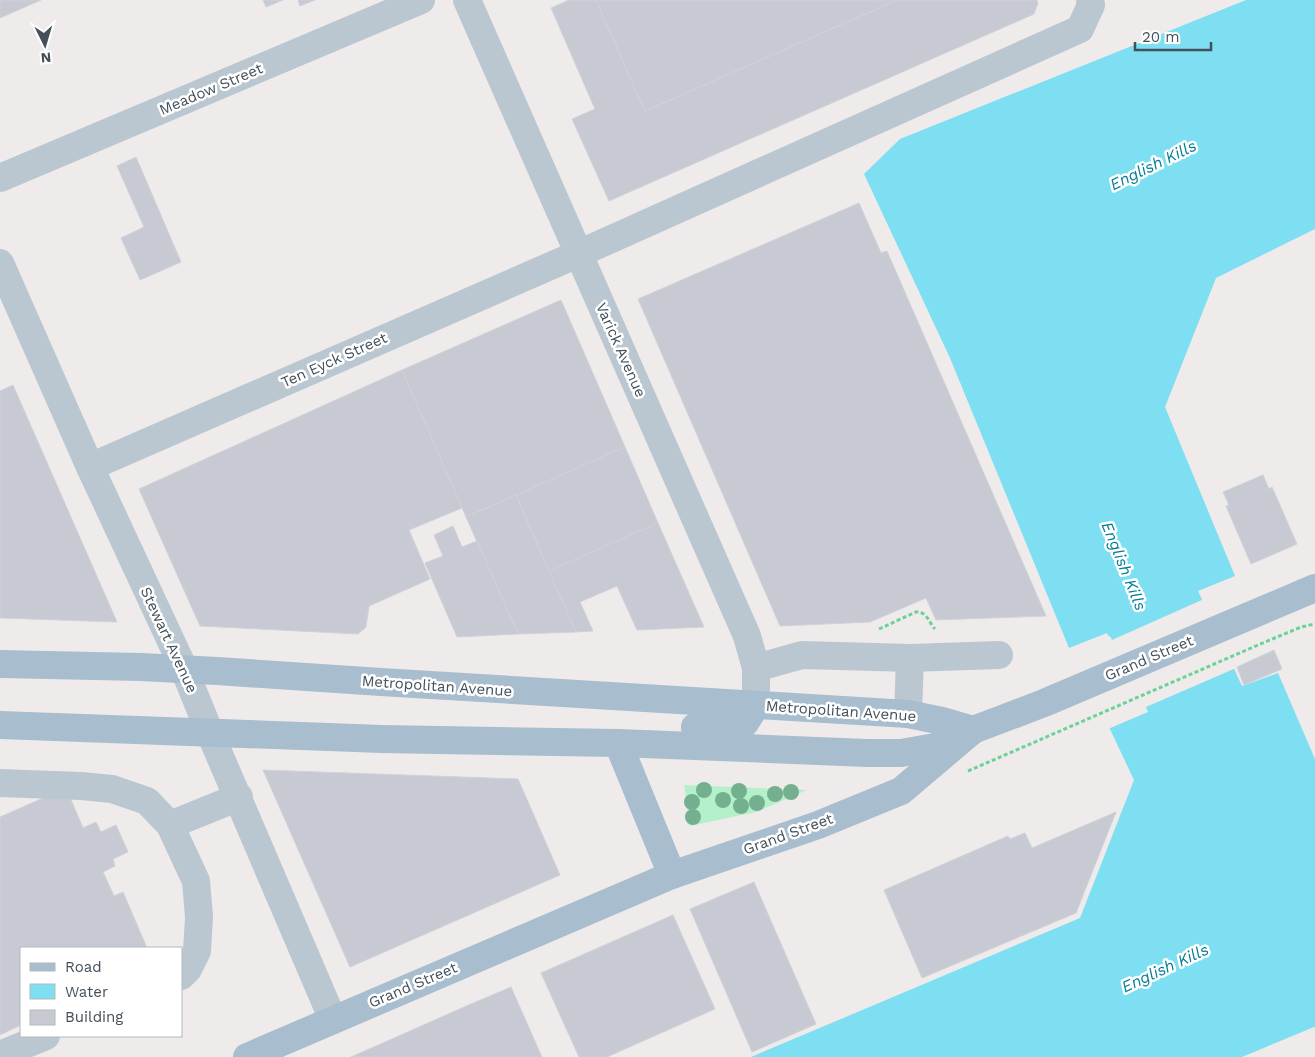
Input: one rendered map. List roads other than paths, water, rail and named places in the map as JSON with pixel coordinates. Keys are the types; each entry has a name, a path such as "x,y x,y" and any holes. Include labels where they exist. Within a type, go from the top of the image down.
{"main road":[{"name":"Grand Street","path":"247,1057 672,875 818,825 901,791 973,730 1044,703 1315,588"},
{"path":"1254,614 1315,605"},
{"name":"Metropolitan Avenue","path":"0,664 184,669 908,714 973,730"},
{"path":"382,739 548,723 731,728 745,723 756,705"},
{"path":"0,725 382,739 618,743 867,753 901,753 934,747 973,730"},
{"path":"618,743 672,875"}],"street":[{"name":"Meadow Street","path":"0,178 421,0"},
{"name":"Varick Avenue","path":"466,0 747,636 756,668 756,705"},
{"name":"Ten Eyck Street","path":"90,467 578,254 1080,29 1091,5 1090,0"},
{"name":"Stewart Avenue","path":"0,263 90,467 184,669 333,1020"},
{"path":"756,668 802,655 910,658 999,655"},
{"path":"908,714 910,658"},
{"path":"0,783 112,789 147,801 170,824 196,881 199,917 197,951 188,969 182,975"},
{"path":"170,824 239,797"},
{"path":"0,1055 44,1037"}],"water":[{"name":"English Kills","path":"1246,0 1315,0 1315,229 1216,278 1165,407 1235,576 1198,591 1242,686 1278,673 1315,759 1315,1028 1242,1057 751,1057 1080,918 1134,780 1109,727 1143,709 1107,633 1069,648 950,358 864,174 900,139"}]}
